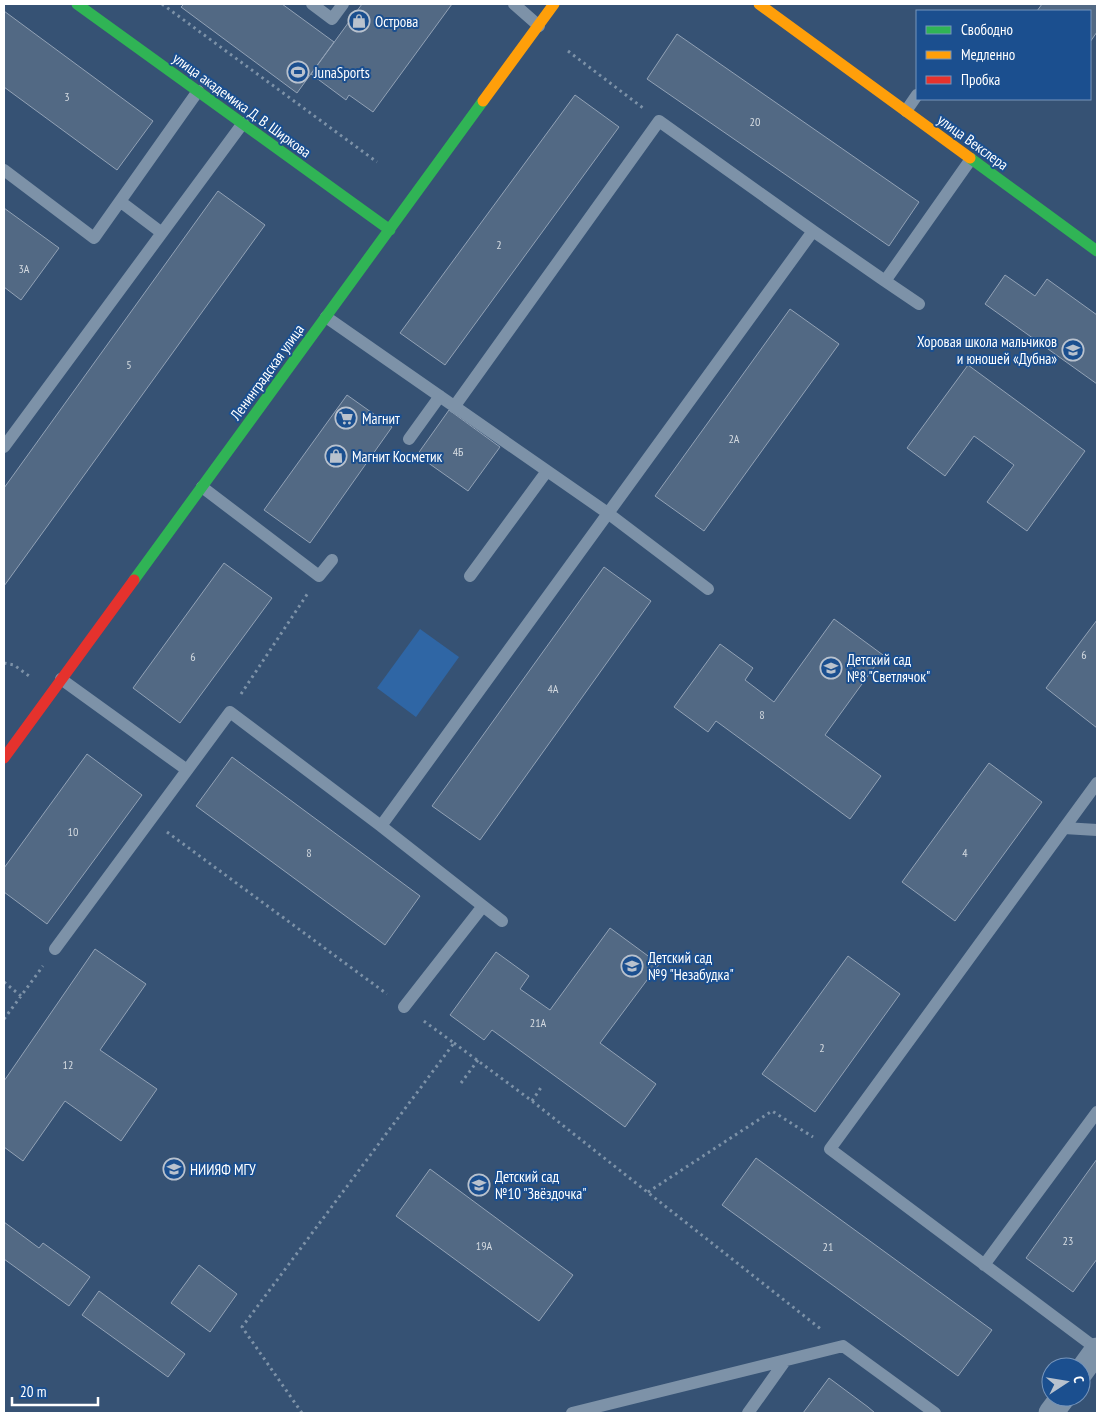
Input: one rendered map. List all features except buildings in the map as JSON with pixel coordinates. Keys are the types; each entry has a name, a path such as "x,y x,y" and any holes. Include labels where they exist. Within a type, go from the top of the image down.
{"street":[{"name":"улица академика Д. В. Ширкова","path":"77,4 390,230"},
{"name":"Ленинградская улица","path":"4,758 554,4"},
{"name":"улица Векслера","path":"759,4 1097,251"}],"lane":[{"path":"312,4 332,19 343,4"},
{"path":"514,4 539,26"},
{"path":"4,170 94,238 198,91"},
{"path":"906,111 916,96"},
{"path":"454,407 659,121 919,304"},
{"path":"4,447 242,123"},
{"path":"885,281 971,159"},
{"path":"121,202 162,233"},
{"path":"381,826 813,231"},
{"path":"326,318 609,514 708,589"},
{"path":"409,439 440,396"},
{"path":"470,576 547,471"},
{"path":"202,487 319,576 332,560"},
{"path":"61,679 186,770"},
{"path":"55,949 230,712 381,826 502,921"},
{"path":"1097,783 830,1149 1097,1349"},
{"path":"1064,828 1097,830"},
{"path":"404,1007 483,906"},
{"path":"984,1266 1097,1112"},
{"path":"572,1413 843,1346 935,1413"},
{"path":"748,1413 785,1361"}],"path":[{"path":"162,4 377,162"},
{"path":"568,51 659,121"},
{"path":"230,712 319,576"},
{"path":"150,820 478,1060 843,1346"},
{"path":"4,1019 55,949"},
{"path":"4,982 21,996"},
{"path":"302,1413 242,1327 454,1043"},
{"path":"461,1083 478,1060"},
{"path":"532,1101 542,1086"},
{"path":"648,1192 772,1111 830,1149"}],"shaded area":[{"path":"420,629 459,657 416,717 377,688"}],"traffic: fast":[{"path":"77,4 390,230"},
{"path":"134,580 483,101"},
{"path":"970,158 1097,251"}],"traffic: slow":[{"path":"483,101 554,4"},
{"path":"759,4 970,158"}],"traffic: jam":[{"path":"4,758 134,580"}],"place":[{"name":"Острова","path":"359,21"},
{"name":"JunaSports","path":"298,72"},
{"name":"Хоровая школа мальчиков и юношей «Дубна»","path":"1073,350"},
{"name":"Магнит","path":"346,418"},
{"name":"Магнит Косметик","path":"336,456"},
{"name":"Детский сад №8 \"Светлячок\"","path":"831,668"},
{"name":"Детский сад №9 \"Незабудка\"","path":"632,966"},
{"name":"НИИЯФ МГУ","path":"174,1169"},
{"name":"Детский сад №10 \"Звёздочка\"","path":"479,1185"}]}
